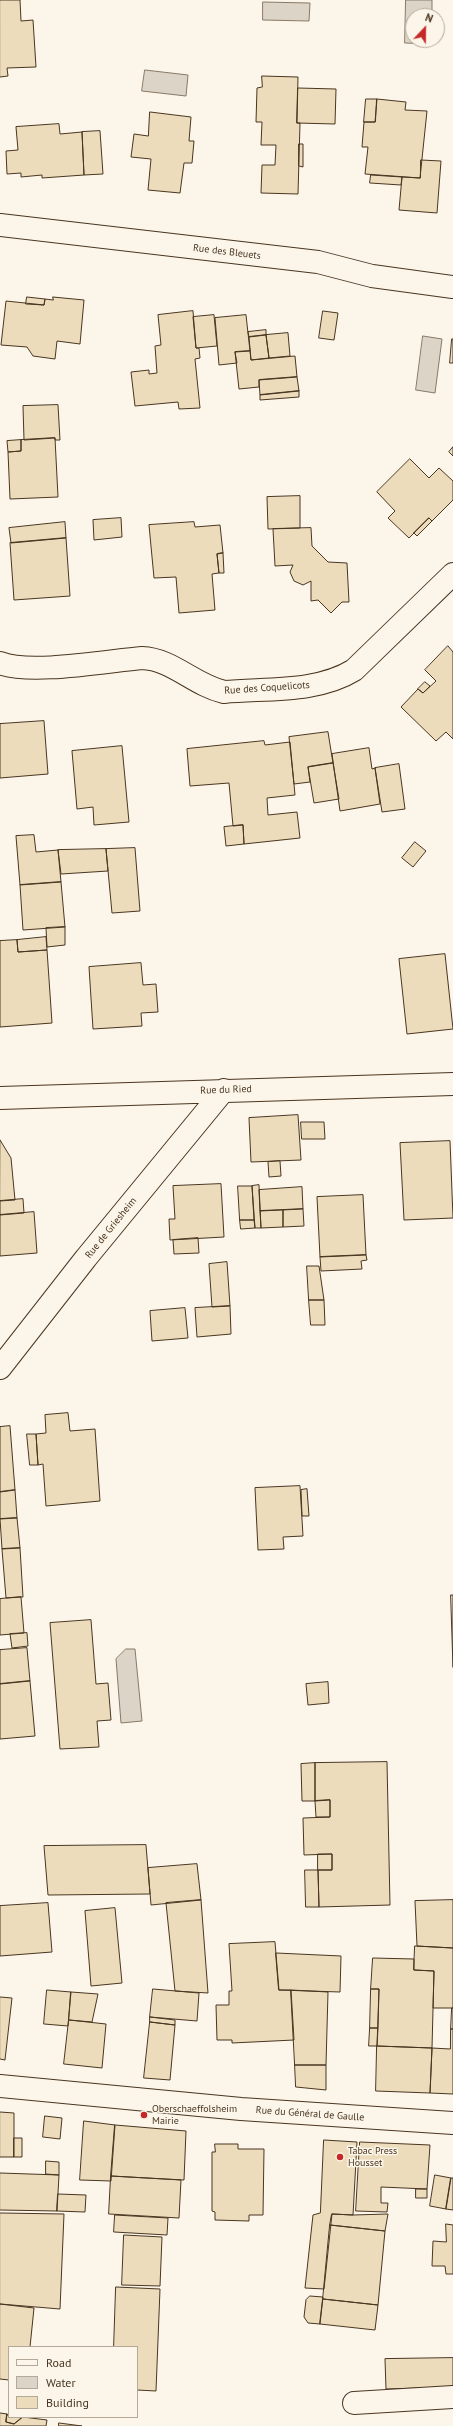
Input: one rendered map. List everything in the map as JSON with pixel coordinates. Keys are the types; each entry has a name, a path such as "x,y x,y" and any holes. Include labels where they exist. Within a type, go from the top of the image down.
{"street":[{"name":"Rue des Bleuets","path":"0,225 318,262 372,276 453,287"},
{"name":"Rue des Coquelicots","path":"0,663 29,668 156,658 209,688 224,692 320,684 339,680 354,670 453,574"},
{"name":"Rue du Ried","path":"0,1098 453,1084"},
{"name":"Rue de Griesheim","path":"0,1368 86,1258 224,1090"},
{"name":"Rue du Général de Gaulle","path":"0,2086 234,2109 453,2123"},
{"path":"354,2403 453,2397"}],"water":[{"path":"406,0 432,0 432,8 406,8"},
{"path":"263,2 310,3 309,21 263,20"},
{"path":"145,70 188,75 186,96 142,91"},
{"path":"423,336 442,339 435,393 416,390"},
{"path":"126,1649 135,1649 142,1721 121,1723 116,1659"}],"building":[{"path":"0,0 20,0 21,21 33,20 36,67 7,68 8,76 0,77"},
{"path":"262,76 298,77 297,123 300,123 298,194 261,193 262,165 275,165 276,145 261,145 262,122 256,122 257,88 262,87"},
{"path":"298,88 336,89 335,124 297,123"},
{"path":"366,99 377,99 375,122 364,122"},
{"path":"377,99 406,102 405,110 427,111 420,178 365,174 368,147 362,147 364,122 375,122"},
{"path":"150,112 191,117 189,141 194,141 192,163 184,163 180,193 148,190 151,159 131,157 134,134 148,136"},
{"path":"59,124 60,134 82,132 84,175 42,178 42,175 21,177 21,173 7,174 6,151 18,150 16,127"},
{"path":"100,131 103,174 84,175 82,132"},
{"path":"299,144 303,144 303,167 299,166"},
{"path":"421,160 441,161 437,213 399,210 402,177 420,178"},
{"path":"371,175 402,177 401,185 370,183"},
{"path":"27,297 45,299 44,305 26,304"},
{"path":"53,297 84,300 80,344 57,341 55,359 33,356 27,347 1,345 6,301 44,305 45,299 53,300"},
{"path":"193,311 196,348 199,348 200,358 195,359 200,408 179,409 178,402 135,406 131,372 149,370 149,374 157,373 155,346 161,345 158,315"},
{"path":"323,311 338,313 334,340 319,338"},
{"path":"214,315 217,346 196,348 193,317"},
{"path":"246,315 250,351 235,352 237,363 219,365 215,318"},
{"path":"266,330 266,335 249,337 248,332"},
{"path":"288,333 290,356 269,358 266,335"},
{"path":"266,335 269,358 251,360 249,337"},
{"path":"452,339 453,363 450,363"},
{"path":"250,351 251,360 295,356 297,377 259,380 259,387 239,389 235,352"},
{"path":"297,377 299,391 260,395 259,380"},
{"path":"299,391 299,397 260,400 260,395"},
{"path":"58,405 60,440 55,440 55,438 24,440 23,406"},
{"path":"55,438 58,497 10,499 8,452 21,451 21,440"},
{"path":"21,440 21,451 8,452 7,441"},
{"path":"453,447 453,456 449,452"},
{"path":"410,459 429,478 439,468 453,481 453,500 432,521 429,518 409,538 388,518 395,511 377,492"},
{"path":"300,496 300,528 268,529 267,497"},
{"path":"121,518 122,537 94,540 93,520"},
{"path":"429,518 432,521 417,536 414,533"},
{"path":"65,522 66,538 11,543 9,528"},
{"path":"194,522 195,527 220,525 223,553 217,554 219,573 212,574 215,610 179,613 176,577 154,578 149,525"},
{"path":"311,528 312,546 328,562 347,563 349,602 342,602 331,613 318,600 311,601 311,581 303,585 294,581 290,572 293,565 275,566 273,529"},
{"path":"66,538 70,596 14,600 10,543"},
{"path":"223,553 224,573 219,573 217,554"},
{"path":"448,646 453,652 453,739 446,732 436,741 401,707 418,689 423,693 436,681 425,670"},
{"path":"425,682 430,686 423,693 418,689"},
{"path":"44,721 48,774 0,778 0,724"},
{"path":"328,732 333,763 308,767 310,782 294,784 289,737"},
{"path":"264,741 265,745 290,742 295,795 267,798 268,815 297,812 300,838 244,844 243,825 233,826 229,783 190,786 187,749"},
{"path":"122,746 129,822 94,825 93,807 77,809 72,751"},
{"path":"369,748 372,769 375,768 380,804 340,811 332,754"},
{"path":"333,763 339,799 314,803 308,767"},
{"path":"399,764 405,809 382,812 375,768"},
{"path":"243,825 244,844 226,846 224,827"},
{"path":"34,835 36,852 58,850 61,882 20,885 16,836"},
{"path":"415,842 426,851 413,867 402,858"},
{"path":"135,848 140,911 112,913 106,849"},
{"path":"106,849 108,871 61,874 58,850"},
{"path":"61,882 65,927 23,930 20,885"},
{"path":"65,927 65,945 47,947 46,928"},
{"path":"46,937 47,950 18,952 17,940"},
{"path":"17,940 18,952 47,950 52,1023 0,1027 0,941"},
{"path":"445,954 453,1029 407,1034 399,959"},
{"path":"141,963 143,985 156,984 158,1012 141,1013 142,1026 93,1029 89,967"},
{"path":"298,1115 301,1160 251,1162 249,1118"},
{"path":"301,1122 324,1122 325,1139 302,1139"},
{"path":"0,1140 11,1158 15,1200 0,1201"},
{"path":"450,1141 453,1218 404,1220 400,1143"},
{"path":"280,1161 281,1176 269,1177 268,1162"},
{"path":"221,1184 224,1237 170,1240 169,1219 175,1219 173,1186"},
{"path":"259,1185 261,1228 255,1228 252,1186"},
{"path":"238,1186 252,1186 254,1220 240,1220"},
{"path":"302,1187 303,1209 260,1211 259,1190"},
{"path":"363,1195 366,1255 320,1257 317,1197"},
{"path":"23,1199 24,1213 0,1215 0,1201"},
{"path":"303,1209 304,1226 283,1227 283,1210"},
{"path":"283,1210 283,1227 261,1228 260,1211"},
{"path":"34,1212 37,1253 0,1256 0,1215"},
{"path":"240,1220 254,1220 255,1228 241,1229"},
{"path":"198,1238 199,1253 174,1254 173,1240"},
{"path":"366,1255 367,1260 361,1261 362,1269 321,1271 320,1257"},
{"path":"227,1262 230,1306 212,1307 209,1264"},
{"path":"307,1266 319,1266 324,1300 309,1300"},
{"path":"309,1300 324,1300 325,1325 311,1325"},
{"path":"230,1306 231,1334 197,1337 195,1308"},
{"path":"185,1308 188,1338 152,1341 150,1311"},
{"path":"68,1413 70,1431 95,1429 100,1501 46,1506 43,1464 38,1465 36,1434 46,1433 45,1415"},
{"path":"10,1426 15,1490 0,1492 0,1427"},
{"path":"27,1434 36,1434 38,1465 30,1465"},
{"path":"300,1486 303,1536 283,1537 284,1549 258,1550 255,1488"},
{"path":"307,1489 309,1516 302,1516 301,1490"},
{"path":"15,1490 17,1518 0,1519 0,1492"},
{"path":"17,1518 20,1548 2,1549 0,1519"},
{"path":"20,1548 23,1597 6,1598 2,1549"},
{"path":"451,1595 453,1595 453,1667"},
{"path":"21,1597 24,1633 0,1635 0,1599"},
{"path":"91,1620 96,1684 108,1683 111,1720 97,1721 99,1747 60,1749 50,1623"},
{"path":"27,1633 28,1646 12,1648 10,1634"},
{"path":"27,1648 30,1681 0,1684 0,1650"},
{"path":"30,1681 35,1736 0,1739 0,1684"},
{"path":"328,1682 329,1703 308,1705 306,1684"},
{"path":"387,1762 390,1905 319,1907 318,1870 332,1870 332,1854 304,1855 303,1818 330,1817 330,1800 315,1801 315,1763"},
{"path":"315,1763 315,1801 302,1801 301,1764"},
{"path":"330,1800 330,1817 316,1817 315,1801"},
{"path":"146,1845 150,1894 48,1895 44,1846"},
{"path":"318,1854 332,1854 332,1870 318,1870"},
{"path":"197,1864 201,1900 151,1905 148,1868"},
{"path":"305,1870 318,1870 319,1907 306,1907"},
{"path":"201,1900 208,1993 175,1991 166,1903"},
{"path":"453,1900 453,1948 417,1946 415,1901"},
{"path":"48,1903 52,1952 0,1956 0,1906"},
{"path":"115,1908 122,1983 91,1986 85,1911"},
{"path":"275,1942 279,1990 291,1990 294,2040 232,2043 232,2040 217,2040 216,2005 229,2005 229,1991 232,1991 229,1944"},
{"path":"415,1946 453,1948 453,2008 433,2008 434,1971 414,1970"},
{"path":"276,1953 341,1956 340,1992 279,1990"},
{"path":"373,1958 414,1959 414,1970 434,1971 432,2048 377,2046 379,1989 371,1989"},
{"path":"153,1989 199,1993 197,2021 150,2017"},
{"path":"371,1989 379,1989 378,2028 370,2028"},
{"path":"47,1990 71,1992 68,2026 44,2024"},
{"path":"291,1990 328,1992 326,2065 295,2065"},
{"path":"71,1992 98,1994 92,2022 69,2020"},
{"path":"0,1997 12,1998 5,2060 0,2059"},
{"path":"452,2008 453,2029 451,2029"},
{"path":"150,2017 175,2020 175,2025 150,2022"},
{"path":"69,2020 106,2024 102,2068 64,2064"},
{"path":"150,2022 175,2025 170,2080 144,2078"},
{"path":"370,2028 378,2028 377,2046 369,2046"},
{"path":"451,2029 453,2029 453,2094 430,2093 432,2048 450,2049"},
{"path":"377,2046 432,2048 430,2093 376,2091"},
{"path":"295,2065 326,2065 326,2090 296,2087"},
{"path":"0,2112 14,2113 14,2157 0,2157"},
{"path":"45,2116 62,2118 60,2139 43,2137"},
{"path":"84,2121 115,2125 111,2181 80,2180"},
{"path":"115,2125 186,2131 184,2180 111,2176"},
{"path":"14,2138 22,2138 22,2157 14,2157"},
{"path":"324,2140 357,2142 353,2215 332,2214 324,2289 305,2288 313,2215 320,2213"},
{"path":"360,2142 430,2145 427,2189 381,2187 381,2203 388,2203 387,2212 356,2211"},
{"path":"215,2144 238,2144 238,2149 264,2149 263,2215 249,2215 249,2221 215,2220 215,2212 212,2211 212,2152 215,2152"},
{"path":"46,2161 59,2162 59,2175 46,2174"},
{"path":"0,2173 59,2175 57,2211 0,2210"},
{"path":"435,2175 451,2178 446,2209 430,2206"},
{"path":"111,2176 181,2180 179,2218 109,2214"},
{"path":"451,2178 453,2178 453,2210 446,2209"},
{"path":"416,2189 427,2189 427,2198 416,2198"},
{"path":"58,2194 86,2195 85,2212 57,2211"},
{"path":"0,2213 64,2214 60,2309 0,2304"},
{"path":"332,2214 388,2214 385,2231 330,2225"},
{"path":"115,2215 168,2218 167,2235 114,2232"},
{"path":"446,2224 453,2225 453,2274 446,2274 445,2266 432,2266 433,2241 446,2242"},
{"path":"330,2225 385,2231 378,2305 323,2299"},
{"path":"124,2235 162,2237 160,2286 122,2285"},
{"path":"116,2287 160,2289 156,2391 138,2390 138,2346 114,2346"},
{"path":"310,2296 323,2297 320,2324 308,2323 304,2317 306,2300"},
{"path":"323,2299 378,2305 375,2330 320,2324"},
{"path":"0,2304 34,2308 30,2346 8,2346 8,2380 0,2379"},
{"path":"453,2358 453,2387 386,2389 385,2359"},
{"path":"0,2413 7,2414 6,2422 14,2424 22,2418 47,2420 46,2426 0,2426"},
{"path":"7,2414 8,2418 21,2418 14,2424 6,2422"},
{"path":"59,2423 82,2426 59,2426"}],"place":[{"name":"Oberschaeffolsheim Mairie","path":"144,2115"},
{"name":"Tabac Press Housset","path":"340,2157"}]}
